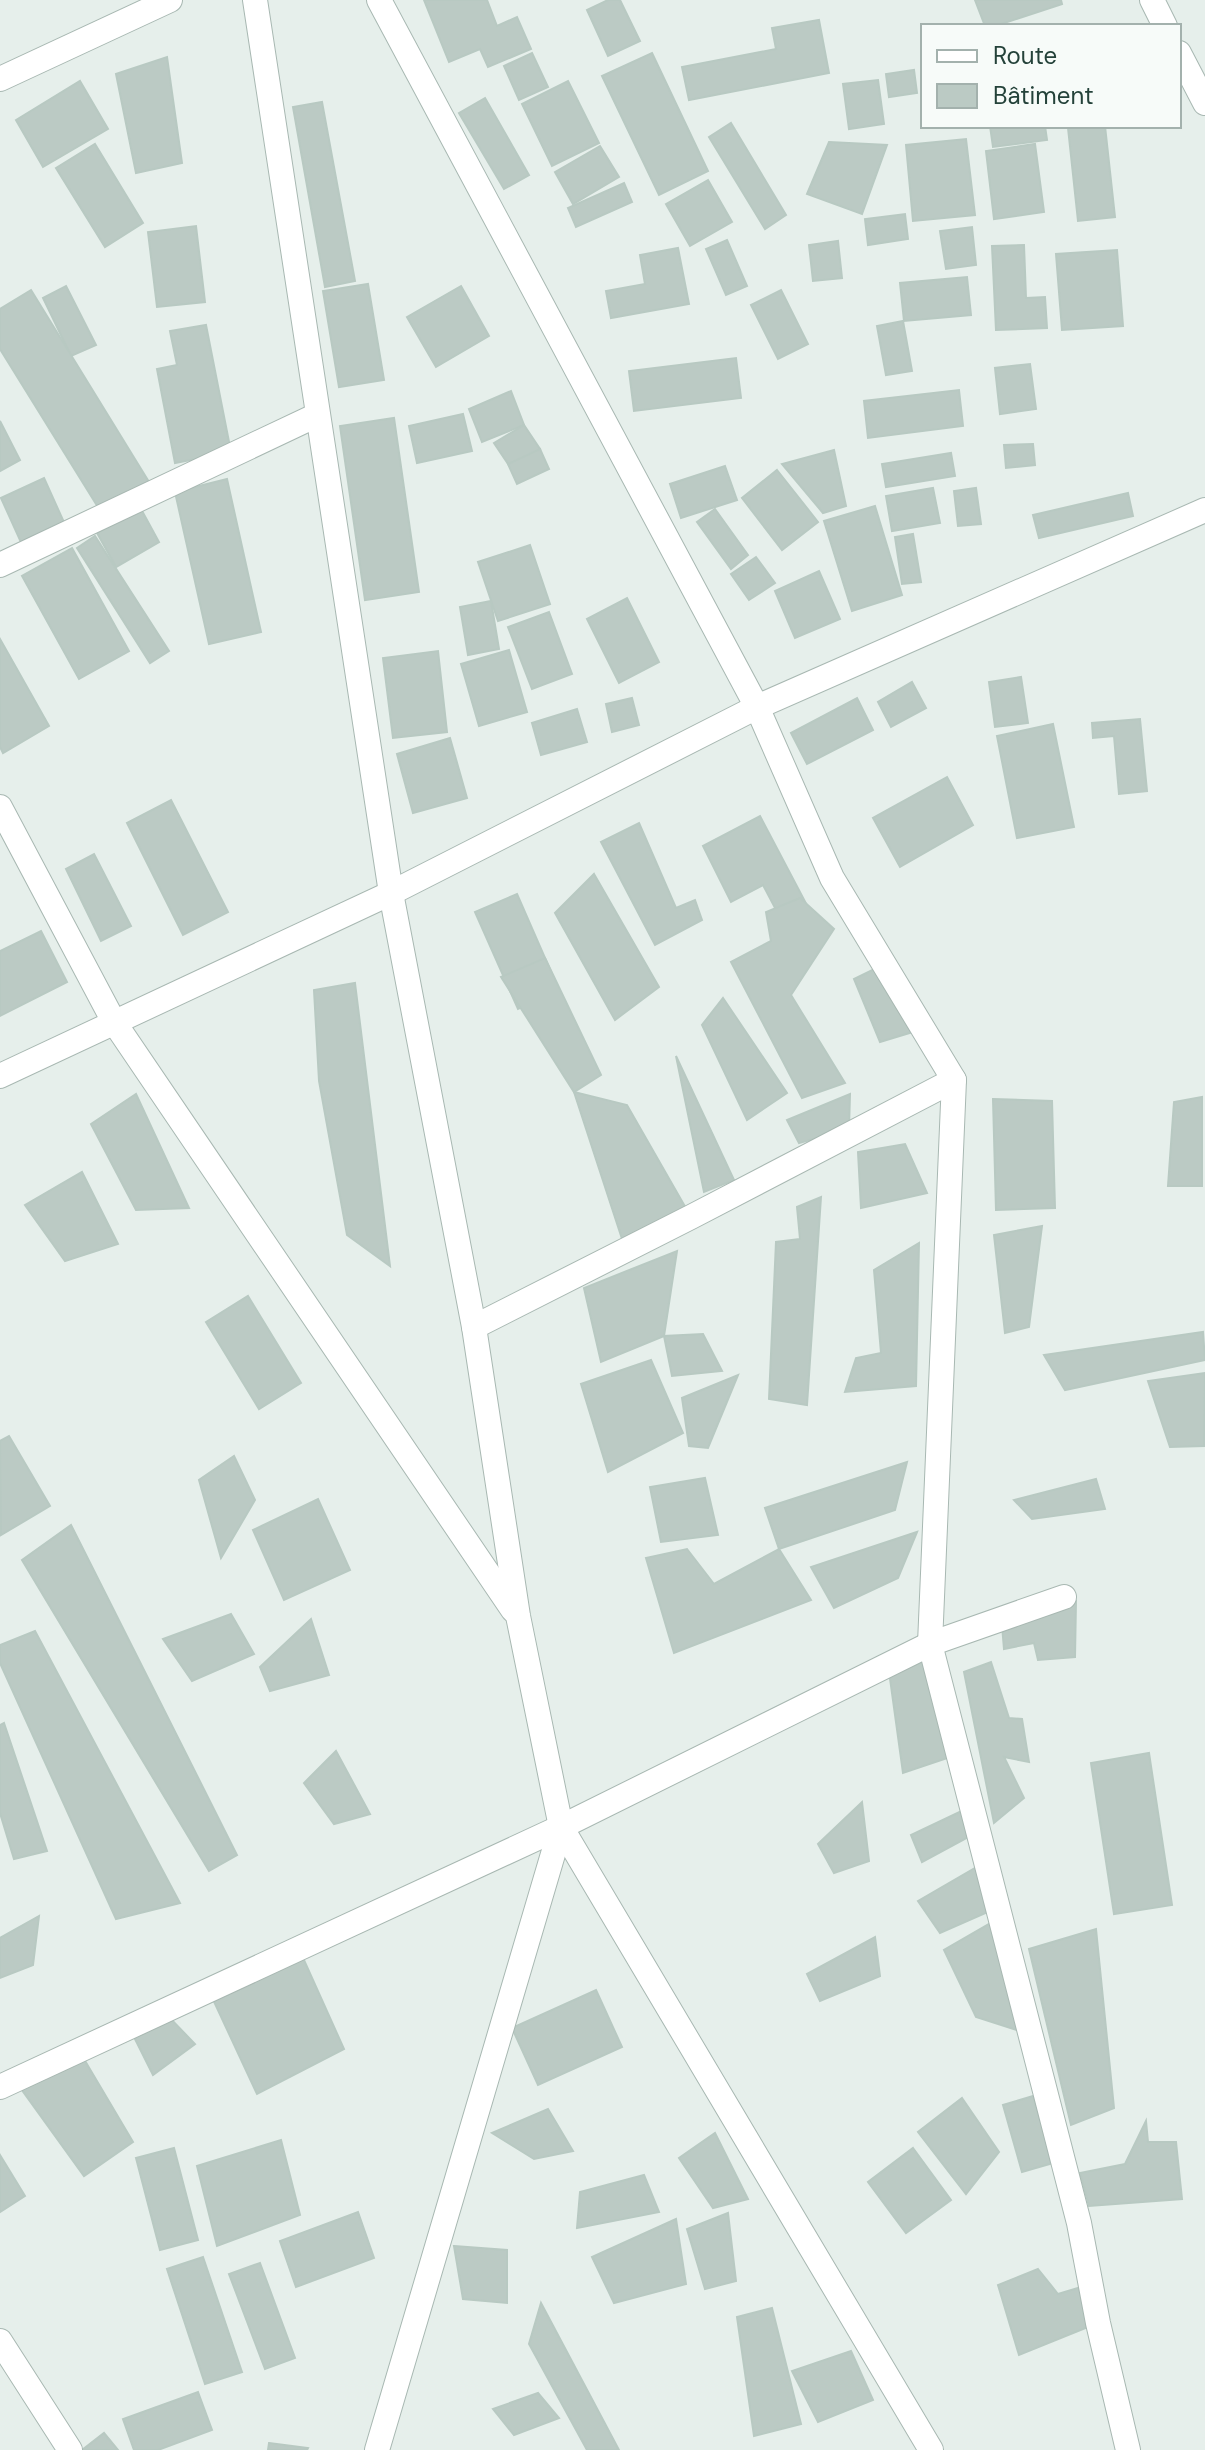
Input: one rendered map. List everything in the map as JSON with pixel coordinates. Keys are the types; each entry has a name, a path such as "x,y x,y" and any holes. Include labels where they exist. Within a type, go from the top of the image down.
{"street":[{"path":"0,79 170,0"},
{"path":"255,0 391,893 474,1327 518,1616 561,1827 931,2450"},
{"path":"379,0 757,707 832,878 954,1080 930,1644 1079,2223 1098,2323 1128,2450"},
{"path":"1152,0 1164,24"},
{"path":"1181,57 1205,103"},
{"path":"0,565 317,415"},
{"path":"0,1076 391,893 757,707 1205,510"},
{"path":"0,807 114,1022 518,1616"},
{"path":"474,1327 954,1080"},
{"path":"0,2087 561,1827 930,1644 1064,1597"},
{"path":"377,2450 561,1827"},
{"path":"0,2341 70,2450"}],"building":[{"path":"424,0 487,0 497,26 517,17 531,49 488,67 480,49 449,62"},
{"path":"608,0 620,0 640,41 608,56 587,10"},
{"path":"975,0 1061,0 1062,4 1001,24 984,24"},
{"path":"819,20 829,73 689,100 682,67 776,49 772,28"},
{"path":"532,53 548,87 519,100 504,66"},
{"path":"652,53 708,171 659,195 602,76"},
{"path":"167,57 182,163 136,173 116,74"},
{"path":"914,70 917,93 889,97 886,74"},
{"path":"878,80 884,124 849,129 843,84"},
{"path":"80,81 108,129 43,167 16,120"},
{"path":"568,81 599,143 552,166 522,104"},
{"path":"485,98 529,175 504,189 459,113"},
{"path":"322,102 355,281 325,287 293,107"},
{"path":"731,123 786,215 765,229 709,137"},
{"path":"990,128 1045,128 1047,140 993,147"},
{"path":"1068,128 1105,128 1115,217 1078,221"},
{"path":"966,139 975,215 913,221 906,145"},
{"path":"829,142 887,145 862,214 807,194"},
{"path":"95,144 143,223 105,247 56,168"},
{"path":"1035,144 1044,212 994,219 986,151"},
{"path":"600,146 619,177 573,204 555,172"},
{"path":"708,180 732,222 690,246 666,204"},
{"path":"624,183 632,202 576,227 568,208"},
{"path":"905,214 908,239 868,245 865,219"},
{"path":"196,226 205,302 157,307 148,232"},
{"path":"972,227 976,265 946,269 940,231"},
{"path":"727,240 747,286 726,295 706,249"},
{"path":"838,241 842,278 813,281 809,245"},
{"path":"1024,245 1026,298 1045,297 1047,328 996,330 992,246"},
{"path":"678,248 689,304 611,318 606,291 645,284 640,255"},
{"path":"1117,250 1123,326 1062,330 1056,254"},
{"path":"967,277 971,315 904,321 900,283"},
{"path":"368,284 384,380 339,387 323,291"},
{"path":"66,286 96,345 71,356 43,298"},
{"path":"461,286 489,336 436,367 407,317"},
{"path":"31,290 149,482 101,512 0,349 0,309"},
{"path":"781,290 808,344 778,359 751,305"},
{"path":"903,321 912,371 886,375 877,326"},
{"path":"206,325 231,452 175,463 157,369 177,365 170,331"},
{"path":"736,358 741,398 634,411 629,371"},
{"path":"1030,364 1036,409 1000,414 995,368"},
{"path":"959,390 963,426 868,438 864,401"},
{"path":"511,391 524,425 482,442 469,409"},
{"path":"463,414 472,451 417,463 409,426"},
{"path":"394,418 419,592 365,600 340,426"},
{"path":"0,421 20,460 0,471"},
{"path":"524,425 540,449 510,467 494,443"},
{"path":"1033,444 1035,465 1006,468 1004,445"},
{"path":"540,449 549,469 517,484 508,464"},
{"path":"834,450 846,506 823,513 782,464"},
{"path":"951,453 955,476 886,487 882,464"},
{"path":"725,466 737,500 681,518 670,484"},
{"path":"777,470 818,522 782,550 742,498"},
{"path":"44,478 67,529 24,549 1,498"},
{"path":"227,479 261,632 209,644 175,492"},
{"path":"933,488 940,523 892,531 886,496"},
{"path":"976,488 981,524 958,526 954,491"},
{"path":"1128,493 1133,516 1039,538 1033,515"},
{"path":"875,506 902,595 852,611 824,521"},
{"path":"141,509 159,542 116,567 97,533"},
{"path":"715,509 748,555 731,569 697,522"},
{"path":"913,534 921,582 902,584 895,537"},
{"path":"95,536 169,651 150,663 77,548"},
{"path":"530,545 550,604 498,621 478,562"},
{"path":"72,548 129,651 79,679 22,576"},
{"path":"756,557 775,583 749,600 731,574"},
{"path":"819,571 840,619 795,638 775,591"},
{"path":"627,598 659,662 619,683 587,619"},
{"path":"491,601 499,649 468,655 460,607"},
{"path":"549,612 572,674 532,689 508,627"},
{"path":"0,639 49,726 3,753 0,747"},
{"path":"509,650 527,712 479,726 461,664"},
{"path":"438,651 447,732 393,738 383,658"},
{"path":"1021,677 1028,723 995,727 989,682"},
{"path":"912,682 926,708 891,727 878,702"},
{"path":"632,698 639,725 612,732 606,704"},
{"path":"857,698 873,730 807,764 791,733"},
{"path":"577,709 587,742 541,755 532,723"},
{"path":"1140,719 1147,791 1119,794 1114,736 1093,738 1092,723"},
{"path":"1053,724 1074,827 1017,838 997,736"},
{"path":"450,738 467,798 413,813 397,754"},
{"path":"947,777 973,825 900,867 873,818"},
{"path":"171,800 228,912 183,935 127,823"},
{"path":"760,816 810,911 784,925 763,885 731,902 703,846"},
{"path":"639,823 676,908 695,900 702,920 655,945 601,842"},
{"path":"94,854 131,926 101,941 66,869"},
{"path":"594,874 659,987 615,1020 555,913"},
{"path":"517,894 559,990 518,1009 475,912"},
{"path":"800,898 834,929 791,995 845,1083 802,1098 731,962 771,941 766,912"},
{"path":"41,931 67,982 0,1016 0,951"},
{"path":"545,958 601,1075 574,1092 501,977"},
{"path":"891,961 916,1031 880,1042 854,979"},
{"path":"355,983 390,1266 347,1235 319,1081 314,990"},
{"path":"723,998 787,1093 747,1120 702,1025"},
{"path":"676,1056 734,1180 704,1192"},
{"path":"574,1092 627,1105 691,1217 624,1245"},
{"path":"136,1094 189,1208 136,1210 91,1124"},
{"path":"850,1094 849,1129 799,1143 787,1120"},
{"path":"1202,1097 1202,1186 1168,1186 1174,1102"},
{"path":"993,1099 1052,1101 1055,1208 996,1210"},
{"path":"905,1144 927,1193 861,1208 858,1152"},
{"path":"82,1172 118,1244 65,1261 25,1205"},
{"path":"821,1197 807,1405 769,1399 776,1242 800,1239 797,1207"},
{"path":"1042,1226 1029,1327 1005,1333 994,1235"},
{"path":"919,1243 916,1386 845,1392 856,1358 881,1353 874,1270"},
{"path":"677,1251 664,1336 601,1362 584,1288"},
{"path":"248,1296 301,1383 259,1409 206,1322"},
{"path":"1203,1332 1205,1360 1065,1390 1044,1355"},
{"path":"703,1334 722,1371 672,1376 664,1336"},
{"path":"651,1360 683,1433 608,1472 581,1384"},
{"path":"1205,1373 1204,1446 1170,1447 1148,1381"},
{"path":"738,1375 708,1448 689,1446 682,1398"},
{"path":"9,1436 50,1506 1,1535 0,1441"},
{"path":"234,1456 255,1500 221,1558 199,1480"},
{"path":"907,1462 895,1510 779,1549 765,1508"},
{"path":"705,1478 718,1535 661,1542 650,1487"},
{"path":"1096,1479 1105,1509 1032,1519 1014,1500"},
{"path":"318,1499 350,1570 284,1600 253,1530"},
{"path":"71,1525 237,1855 209,1871 22,1560"},
{"path":"917,1532 898,1578 834,1608 811,1567"},
{"path":"687,1549 714,1584 779,1549 811,1600 674,1653 646,1558"},
{"path":"1076,1601 1075,1657 1038,1660 1034,1643 1004,1649 1001,1613"},
{"path":"231,1614 254,1654 192,1681 163,1639"},
{"path":"311,1619 329,1675 270,1691 260,1667"},
{"path":"35,1631 180,1903 116,1919 0,1663 0,1645"},
{"path":"938,1652 959,1754 903,1773 888,1664"},
{"path":"991,1662 1009,1718 1022,1719 1029,1762 1004,1757 1024,1798 994,1823 964,1672"},
{"path":"4,1723 47,1851 14,1859 0,1813 0,1725"},
{"path":"336,1751 370,1814 334,1824 304,1783"},
{"path":"1149,1753 1172,1905 1114,1914 1091,1763"},
{"path":"862,1802 869,1861 834,1873 818,1844"},
{"path":"968,1808 974,1834 922,1862 911,1835"},
{"path":"980,1865 988,1912 940,1933 918,1901"},
{"path":"39,1916 33,1965 0,1978 0,1938"},
{"path":"994,1921 1020,2031 976,2017 944,1950"},
{"path":"1096,1929 1114,2108 1071,2125 1029,1949"},
{"path":"875,1937 880,1976 820,2001 807,1974"},
{"path":"299,1949 344,2049 257,2094 210,1993"},
{"path":"596,1990 622,2047 538,2085 512,2028"},
{"path":"165,2013 195,2044 153,2075 134,2037"},
{"path":"78,2049 133,2142 84,2176 19,2086"},
{"path":"1033,2096 1053,2163 1022,2172 1003,2105"},
{"path":"962,2098 999,2152 966,2194 918,2132"},
{"path":"548,2109 573,2151 534,2159 492,2133"},
{"path":"1146,2121 1148,2142 1176,2142 1182,2199 1089,2206 1080,2173 1125,2164"},
{"path":"715,2133 748,2199 713,2208 679,2158"},
{"path":"281,2140 300,2215 217,2246 197,2166"},
{"path":"174,2148 198,2240 160,2250 136,2158"},
{"path":"913,2148 951,2200 906,2233 868,2182"},
{"path":"0,2155 25,2196 0,2212"},
{"path":"644,2175 659,2212 577,2228 580,2192"},
{"path":"358,2212 374,2258 296,2287 280,2241"},
{"path":"728,2213 736,2281 705,2289 687,2229"},
{"path":"676,2219 686,2284 614,2303 592,2257"},
{"path":"454,2246 507,2250 507,2303 463,2299"},
{"path":"203,2257 242,2372 205,2384 167,2269"},
{"path":"260,2263 295,2358 265,2369 229,2274"},
{"path":"1038,2269 1058,2294 1078,2288 1098,2323 1019,2355 998,2285"},
{"path":"541,2303 619,2450 587,2450 529,2344"},
{"path":"772,2308 801,2424 754,2436 737,2317"},
{"path":"851,2351 873,2400 818,2422 792,2371"},
{"path":"198,2392 212,2430 158,2450 134,2450 123,2419"},
{"path":"538,2393 559,2418 514,2435 493,2409"},
{"path":"104,2433 118,2450 82,2450"},
{"path":"269,2443 308,2448 268,2450"}]}
